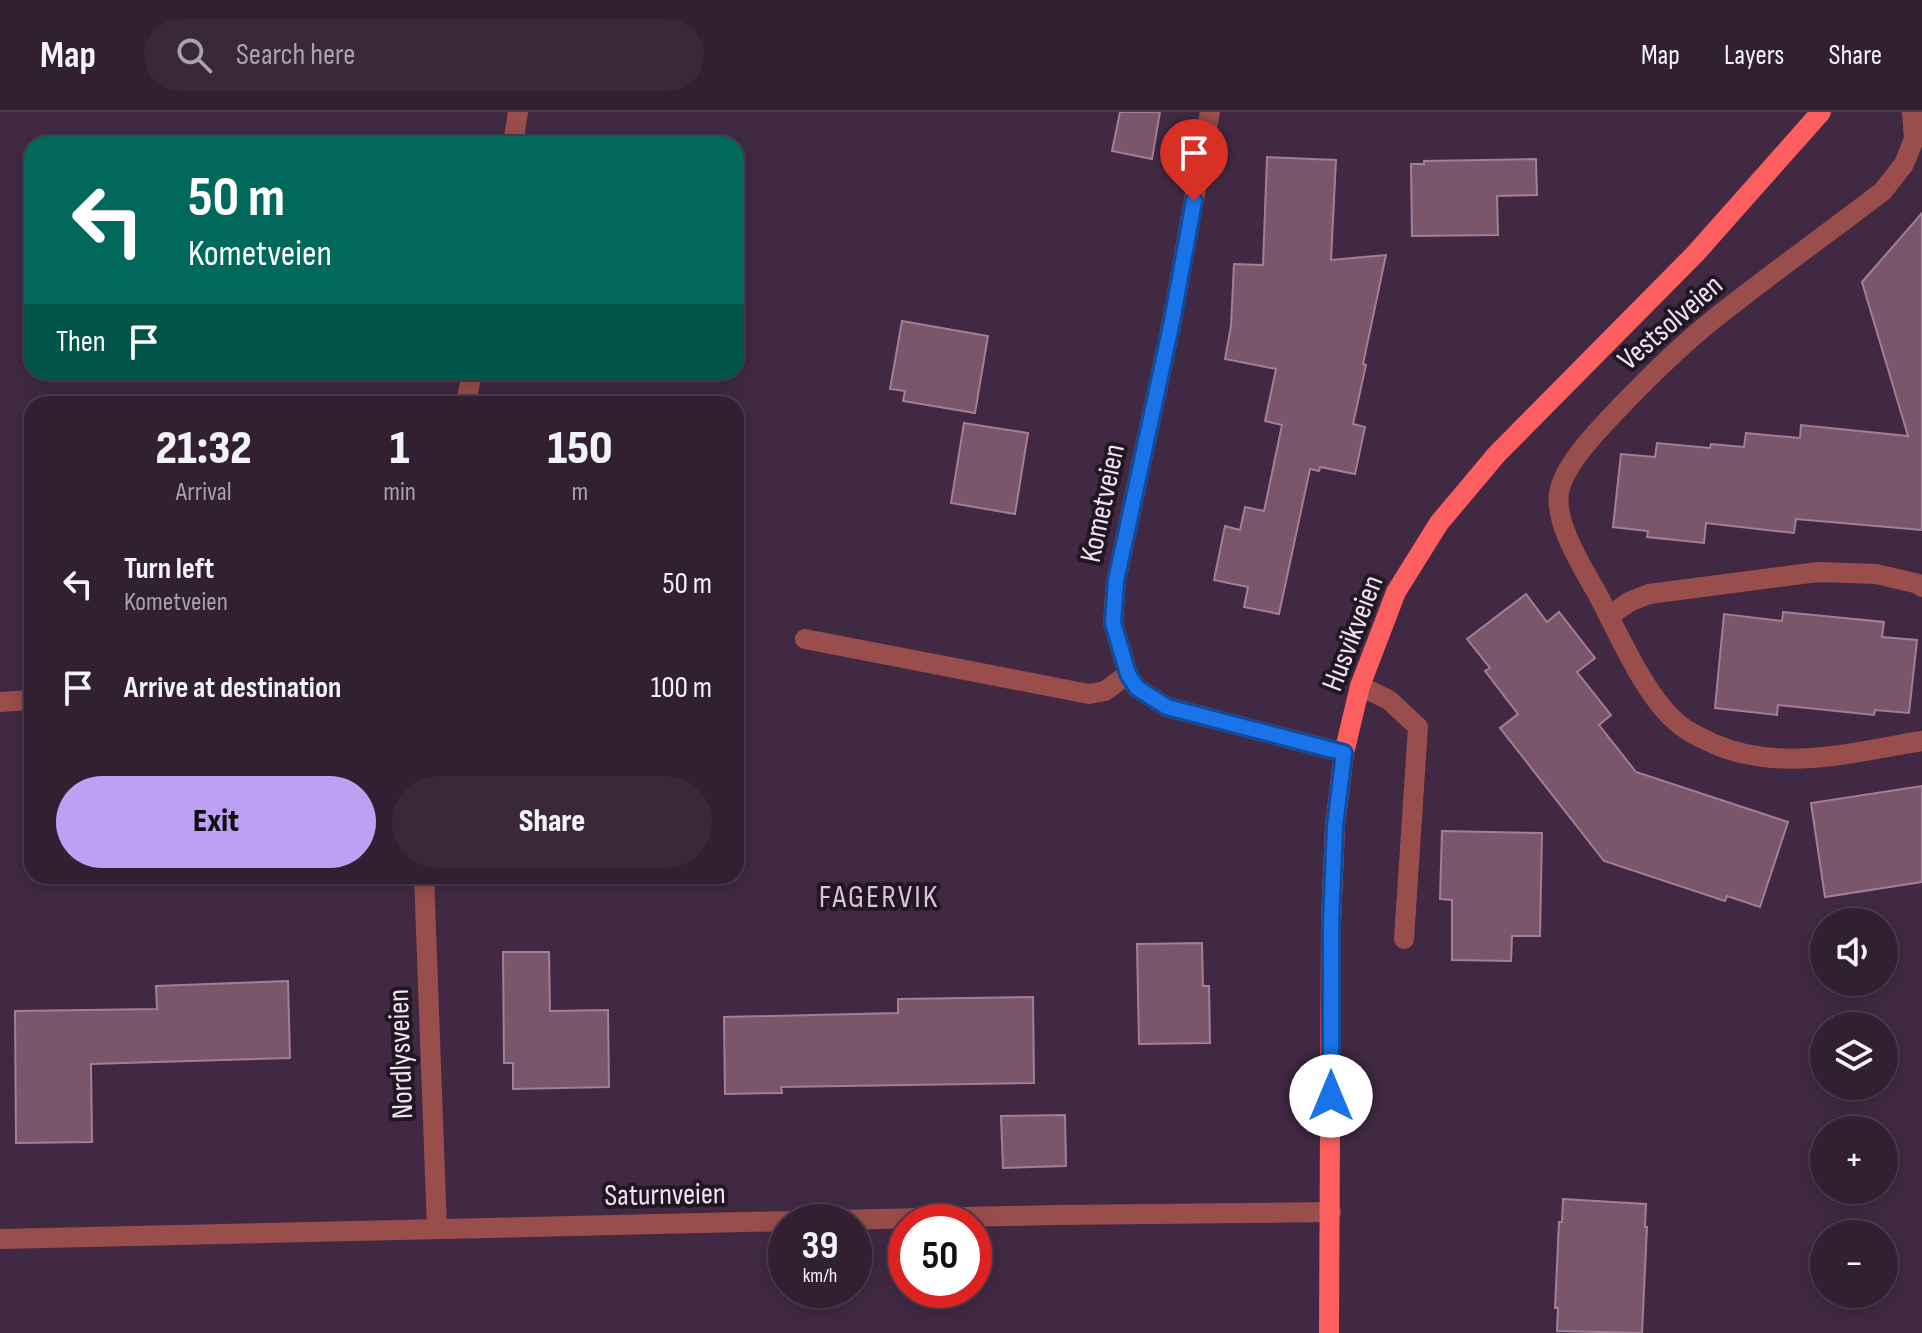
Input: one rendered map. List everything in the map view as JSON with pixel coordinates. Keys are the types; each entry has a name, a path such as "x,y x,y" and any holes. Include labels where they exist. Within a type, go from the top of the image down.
{"main road":[{"name":"Husvikveien","path":"1329,1333 1331,923 1335,826 1344,753 1360,686 1396,592 1439,523 1497,454 1696,253 1821,112"}],"street":[{"path":"514,136 518,112"},
{"name":"Kometveien","path":"1128,674 1113,623 1116,581 1172,321 1210,112"},
{"name":"Vestsolveien","path":"1912,112 1914,139 1904,164 1883,191 1712,320 1642,384 1598,429 1575,460 1560,488 1559,501 1566,535 1648,688 1672,718 1695,735 1734,752 1762,758 1808,759 1922,741"},
{"path":"1609,616 1629,602 1649,594 1818,572 1876,574 1922,587"},
{"path":"805,639 1089,694 1105,691 1128,674 1137,688 1167,707 1344,753"},
{"path":"1360,686 1389,700 1418,727 1404,939"},
{"path":"0,702 24,700"},
{"name":"Nordlysveien","path":"424,884 437,1229"},
{"name":"Saturnveien","path":"0,1239 1055,1215 1331,1212"}],"building":[{"path":"1120,112 1160,112 1152,159 1112,151"},
{"path":"1267,157 1336,160 1331,260 1386,255 1353,424 1365,427 1355,474 1320,467 1319,471 1310,469 1279,614 1244,607 1248,587 1214,580 1225,526 1240,530 1245,507 1264,511 1282,425 1265,421 1276,369 1225,359 1231,326 1234,264 1263,265"},
{"path":"1536,159 1537,195 1497,196 1498,235 1412,236 1411,164 1424,164 1424,161"},
{"path":"1922,213 1922,530 1796,519 1794,533 1706,523 1704,543 1647,537 1648,531 1613,527 1621,454 1655,457 1657,443 1710,448 1711,444 1744,447 1746,433 1800,438 1801,425 1908,436 1862,282"},
{"path":"902,321 988,336 975,413 903,401 905,391 890,389"},
{"path":"964,423 1028,433 1015,514 951,503"},
{"path":"1526,594 1547,622 1559,612 1595,658 1577,672 1611,715 1599,725 1636,772 1788,822 1760,907 1727,896 1725,901 1604,861 1500,728 1518,714 1485,671 1490,668 1467,639"},
{"path":"1783,612 1884,622 1882,637 1917,640 1909,713 1875,710 1874,715 1778,705 1777,715 1715,708 1724,614 1782,621"},
{"path":"1922,786 1922,882 1825,897 1811,803"},
{"path":"1442,831 1542,833 1540,936 1512,936 1511,961 1452,960 1452,900 1440,899"},
{"path":"1202,943 1203,986 1209,986 1210,1043 1139,1044 1137,944"},
{"path":"503,952 549,952 550,1011 608,1010 609,1087 513,1089 513,1063 504,1063"},
{"path":"288,981 290,1058 91,1064 92,1142 16,1143 15,1011 157,1009 156,986"},
{"path":"1033,997 1034,1083 781,1087 782,1093 725,1094 724,1017 898,1013 898,999"},
{"path":"1065,1115 1066,1166 1003,1168 1001,1116"},
{"path":"1563,1199 1646,1204 1642,1333 1557,1331 1558,1308 1555,1308"}],"district":[{"name":"FAGERVIK","path":"879,896"}],"route":[{"path":"1194,201 1172,321 1116,581 1113,623 1128,674 1137,688 1167,707 1344,753 1335,826 1331,923 1331,1096"}]}
